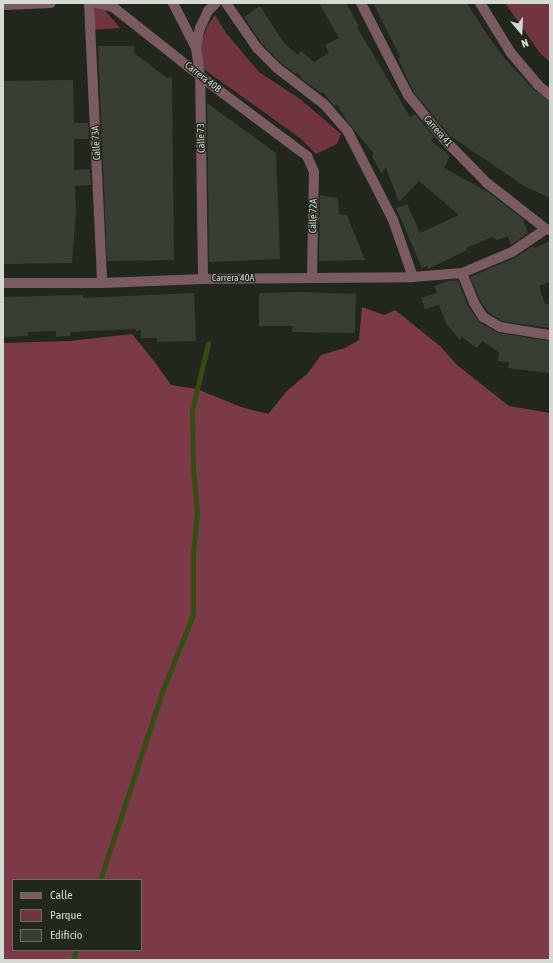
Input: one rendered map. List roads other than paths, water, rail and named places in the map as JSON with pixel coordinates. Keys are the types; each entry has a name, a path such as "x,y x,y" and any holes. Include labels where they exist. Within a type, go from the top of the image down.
{"street":[{"path":"3,5 51,3"},
{"name":"Calle 73A","path":"89,3 102,283"},
{"name":"Carrera 40B","path":"96,3 113,7 200,76 307,156"},
{"path":"173,3 196,48"},
{"name":"Calle 73","path":"203,278 200,76 196,48 200,28 208,10 216,3"},
{"path":"226,3 257,48 277,68 324,104 348,132 393,220 413,277"},
{"name":"Carrera 41","path":"362,3 408,95 444,139 487,183 548,230"},
{"path":"480,3 511,53 538,85 550,95"},
{"name":"Calle 72A","path":"307,156 314,172 312,278"},
{"name":"Carrera 40A","path":"3,283 102,283 203,278 413,277 462,273 512,252 548,230"},
{"path":"462,273 474,303 483,316 500,327 550,335"}],"waterway":[{"path":"100,879 164,687 193,615 193,552 197,514 193,468 192,410 208,344"},
{"path":"73,960 76,951"}]}
